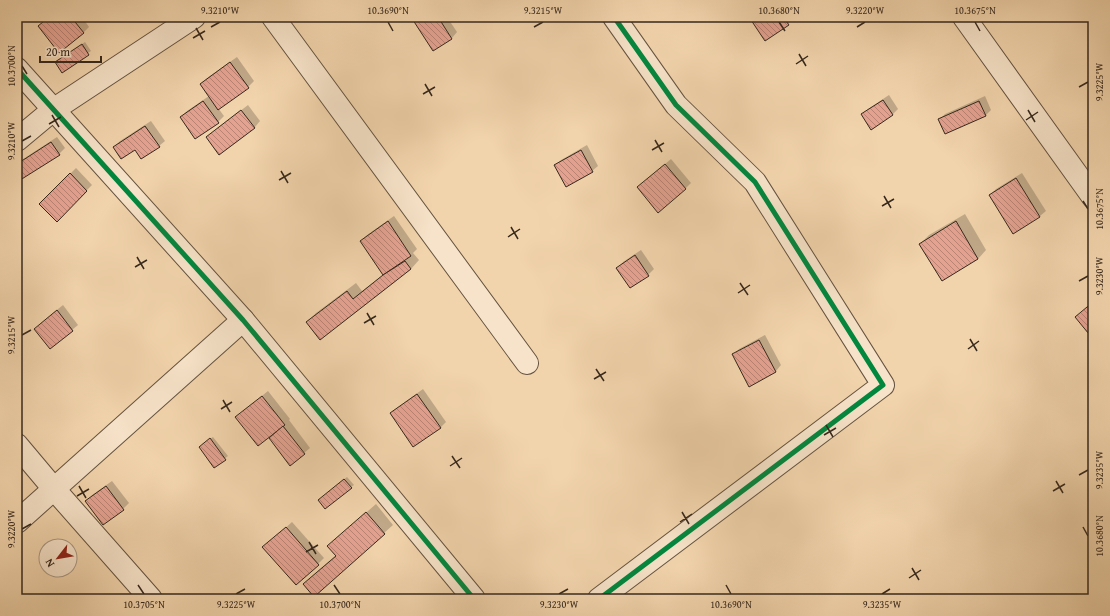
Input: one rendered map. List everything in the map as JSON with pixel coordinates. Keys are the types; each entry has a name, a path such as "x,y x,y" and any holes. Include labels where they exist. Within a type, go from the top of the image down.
{"street":[{"path":"17,140 53,110 194,17"},
{"path":"273,17 527,363"},
{"path":"599,599 883,385 755,182 676,105 614,17"},
{"path":"964,17 1093,198"},
{"path":"17,69 243,320 474,599"},
{"path":"17,522 243,320"},
{"path":"17,445 151,599"}],"building":[{"path":"49,17 71,17 84,33 59,53 38,26"},
{"path":"411,17 438,17 452,39 433,51"},
{"path":"749,17 783,17 789,25 765,41"},
{"path":"82,44 89,55 62,73 55,62"},
{"path":"230,62 249,88 218,110 200,84"},
{"path":"883,100 893,115 871,130 861,114"},
{"path":"203,101 219,123 195,139 180,117"},
{"path":"979,101 986,116 945,134 938,119"},
{"path":"241,110 255,128 219,155 206,137"},
{"path":"145,126 160,147 141,159 135,150 121,159 113,147"},
{"path":"51,142 60,155 17,182 17,164"},
{"path":"581,150 593,172 566,187 554,165"},
{"path":"665,164 686,189 658,213 637,187"},
{"path":"70,173 87,191 57,222 39,204"},
{"path":"1016,178 1040,217 1013,234 989,195"},
{"path":"388,221 411,256 383,275 360,241"},
{"path":"956,221 978,259 942,281 919,244"},
{"path":"635,255 649,276 630,288 616,268"},
{"path":"405,261 411,269 320,340 306,322 347,291 353,299 383,275"},
{"path":"1093,302 1093,339 1075,317"},
{"path":"57,310 73,331 50,349 34,329"},
{"path":"759,340 776,372 749,387 732,354"},
{"path":"417,394 441,428 413,447 390,413"},
{"path":"262,396 285,425 258,446 235,417"},
{"path":"283,426 305,454 290,466 269,438"},
{"path":"210,438 226,460 214,468 199,447"},
{"path":"344,479 352,488 325,509 318,500"},
{"path":"106,486 124,510 103,525 85,501"},
{"path":"366,512 385,534 314,597 303,584 336,556 327,546"},
{"path":"286,527 319,565 296,585 262,547"}],"cycle path":[{"path":"599,599 883,385 755,182 676,105 614,17"},
{"path":"17,69 243,320 474,599"}]}
